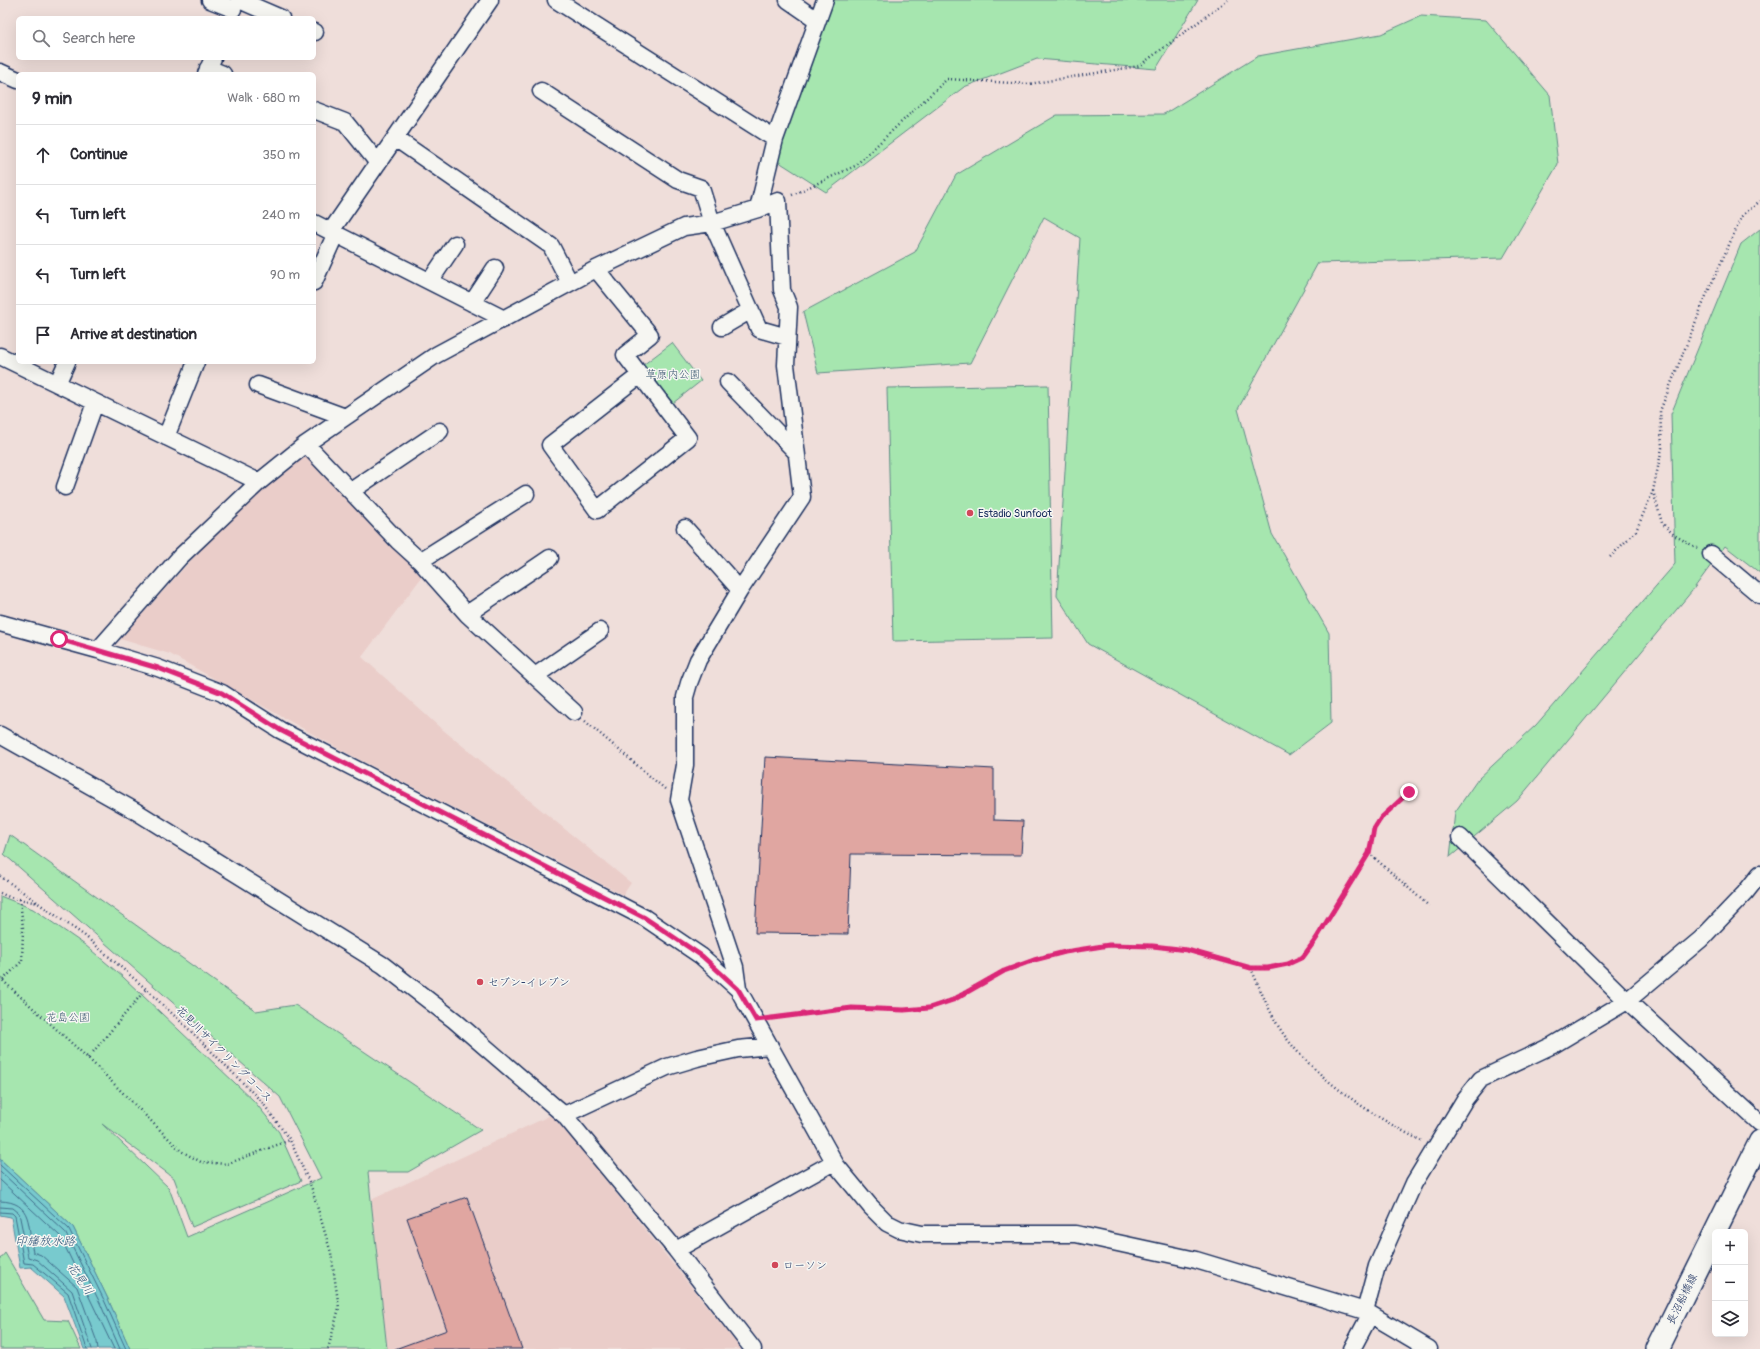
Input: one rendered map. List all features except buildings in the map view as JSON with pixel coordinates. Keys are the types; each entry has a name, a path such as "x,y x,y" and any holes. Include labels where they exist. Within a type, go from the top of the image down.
{"main road":[{"name":"長沼船橋線","path":"1656,1349 1760,1141"}],"street":[{"path":"210,0 273,16"},
{"path":"316,277 333,232 378,163 490,0"},
{"path":"556,0 775,138"},
{"path":"788,0 817,20"},
{"path":"758,209 775,138 825,0"},
{"path":"209,67 219,72"},
{"path":"0,72 16,79"},
{"path":"542,91 678,180 701,188 712,223 759,329 787,337"},
{"path":"316,111 344,122 378,163"},
{"path":"395,138 551,246 570,283"},
{"path":"98,650 180,557 259,482 306,444 436,355 596,269 684,227 712,223 758,209 778,201 782,290 789,307 786,365 802,497 740,590 698,660 688,683 685,697 685,765 678,800 735,967 738,989"},
{"path":"316,224 504,319"},
{"path":"430,281 455,244"},
{"path":"472,303 495,268"},
{"path":"596,269 650,335 625,355 688,438 597,510 550,445 640,375"},
{"path":"722,327 751,310"},
{"path":"0,356 16,364"},
{"path":"16,364 259,482"},
{"path":"57,384 65,364"},
{"path":"166,437 195,364"},
{"path":"728,382 796,452"},
{"path":"258,385 345,417"},
{"path":"65,487 95,403"},
{"path":"351,491 440,431"},
{"path":"306,444 398,541 420,561 467,614 574,712"},
{"path":"420,561 526,494"},
{"path":"685,528 740,590"},
{"path":"1711,554 1760,595"},
{"path":"467,614 550,558"},
{"path":"0,624 98,650 158,668 222,693 280,730 645,918 702,956 738,989 834,1162 870,1206 887,1223 899,1229 922,1234 1076,1234 1196,1260 1367,1313 1430,1349"},
{"path":"535,676 600,631"},
{"path":"0,735 137,812 383,966 454,1020 564,1116 676,1250 752,1349"},
{"path":"1460,837 1627,1001 1760,1123"},
{"path":"1352,1349 1367,1313 1377,1266 1414,1184 1465,1099 1481,1079 1553,1045 1627,1001 1701,939 1745,893 1760,874"},
{"path":"564,1116 667,1067 697,1058 731,1051 770,1046"},
{"path":"676,1250 834,1162"}],"path":[{"path":"778,201 855,166 947,79 1029,84 1139,66 1228,0"},
{"path":"1610,557 1636,531 1653,491 1662,448 1660,411 1706,296 1742,216 1760,201"},
{"path":"1653,491 1662,522 1674,535 1711,554"},
{"path":"574,712 678,800"},
{"path":"756,1020 852,1008 904,1010 929,1008 953,1000 1004,971 1034,960 1065,952 1109,945 1153,946 1187,950 1251,968 1268,968 1288,964 1303,957 1316,939 1369,853 1374,829 1381,818 1409,792"},
{"path":"1369,853 1429,906"},
{"path":"0,876 38,903"},
{"name":"花見川サイクリングコース","path":"0,893 38,903 85,936 146,988 262,1102 290,1140 310,1186 331,1253 339,1308 328,1349"},
{"path":"20,899 23,928 22,961 1,979 88,1058 181,1151 201,1162 228,1164 290,1140"},
{"path":"1251,968 1277,1024 1293,1045 1316,1070 1344,1093 1374,1114 1435,1148"},
{"path":"88,1058 146,988"}],"shaded area":[{"path":"307,454 424,574 362,657 437,725 631,883 623,895 343,751 170,654 120,639 231,516"},
{"path":"551,1115 578,1146 741,1349 387,1349 371,1200"}],"green space":[{"path":"816,0 1198,0 1156,69 1037,59 964,87 826,192 765,153 771,125 798,60"},
{"path":"1421,16 1486,20 1550,95 1558,164 1503,258 1318,263 1238,409 1272,534 1329,633 1331,723 1289,755 1088,644 1057,596 1080,238 1044,217 970,363 818,373 803,312 915,252 956,175 1057,115 1164,114 1258,56 1381,34"},
{"path":"1760,229 1760,573 1725,546 1692,591 1517,801 1450,857 1455,812 1478,779 1536,725 1675,564 1671,414 1741,244"},
{"name":"草原内公園","path":"672,343 701,381 673,403 643,365"},
{"name":"Estadio Sunfoot","path":"1048,385 1053,638 893,641 887,388"},
{"name":"花島公園","path":"10,835 256,1011 295,1005 481,1130 408,1172 368,1172 387,1349 130,1349 108,1299 73,1227 0,1159 0,896 33,909 85,945 123,977 254,1101 279,1132 301,1181 192,1227 174,1178 102,1124 169,1188 187,1237 321,1178 280,1097 4,854"},
{"path":"5,1253 44,1320 68,1321 81,1349 0,1349 0,1259"}],"water":[{"name":"印旛放水路","path":"0,1159 73,1227 108,1299 130,1349 84,1349 64,1296 31,1267 20,1268 11,1217 0,1215"}],"place":[{"name":"Estadio Sunfoot","path":"970,513"},
{"name":"セブン-イレブン","path":"480,982"},
{"name":"ローソン","path":"775,1265"}],"route":[{"path":"59,639 158,668 222,693 280,730 645,918 702,956 738,989 756,1020 852,1008 904,1010 929,1008 953,1000 1004,971 1034,960 1065,952 1109,945 1153,946 1187,950 1251,968 1268,968 1288,964 1303,957 1316,939 1369,853 1374,829 1381,818 1409,792"}],"water label":[{"name":"花見川","path":"80,1279"}]}
